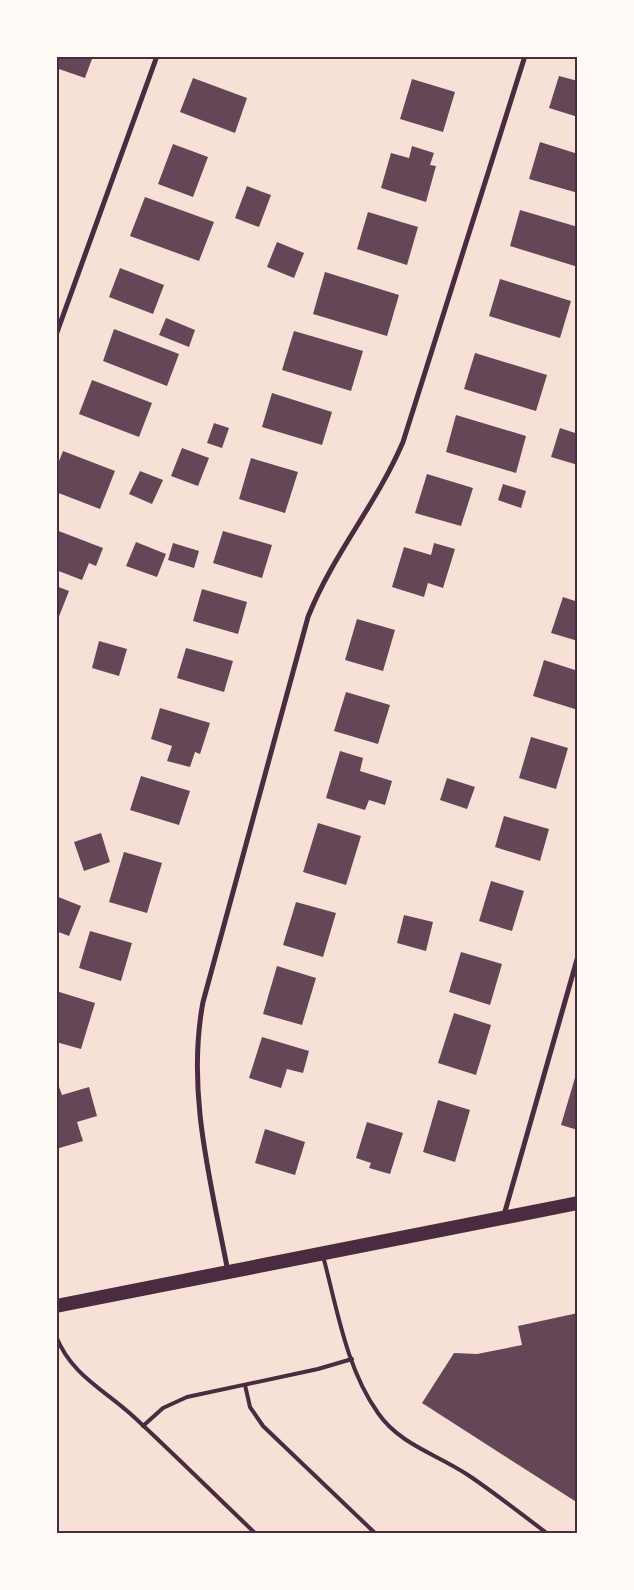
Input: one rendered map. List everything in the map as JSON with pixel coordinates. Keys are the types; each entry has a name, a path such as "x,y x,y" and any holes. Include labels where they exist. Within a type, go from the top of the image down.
{"highway":[{"path":"56,1306 578,1203"}],"street":[{"path":"56,335 157,56"},
{"path":"228,1272 198,1110 196,1053 203,1002 308,617 329,571 379,493 403,442 526,56"},
{"path":"504,1218 578,956"}],"lane":[{"path":"322,1254 352,1359 359,1379 378,1414 399,1437 468,1475 548,1534"},
{"path":"56,1336 68,1361 78,1372 144,1426 256,1534"},
{"path":"144,1426 163,1408 175,1401 352,1359"},
{"path":"245,1385 250,1408 263,1426 376,1534"}],"building":[{"path":"56,56 93,56 85,78 56,68"},
{"path":"559,76 578,81 578,117 549,108"},
{"path":"193,78 247,98 235,133 180,112"},
{"path":"412,79 455,92 443,132 400,119"},
{"path":"540,142 578,154 578,193 529,179"},
{"path":"173,144 208,157 193,197 158,184"},
{"path":"412,146 434,153 430,165 436,166 426,202 381,188 391,153 409,158"},
{"path":"247,186 271,195 259,227 235,218"},
{"path":"145,197 214,222 199,261 130,236"},
{"path":"520,210 578,227 578,267 510,246"},
{"path":"368,212 418,227 407,265 357,249"},
{"path":"277,242 304,253 294,278 267,267"},
{"path":"120,268 164,285 153,314 109,297"},
{"path":"325,272 399,295 387,336 313,314"},
{"path":"500,279 571,301 560,338 489,316"},
{"path":"166,318 195,330 189,347 159,335"},
{"path":"114,329 179,354 167,386 103,361"},
{"path":"294,331 363,351 351,391 282,370"},
{"path":"475,353 547,375 536,411 464,389"},
{"path":"92,380 152,403 139,437 79,414"},
{"path":"272,393 332,412 322,445 262,427"},
{"path":"456,415 526,436 516,473 446,452"},
{"path":"214,423 229,428 222,448 207,443"},
{"path":"560,428 578,434 578,465 551,457"},
{"path":"182,448 209,458 198,486 171,476"},
{"path":"63,451 115,471 100,509 56,492 56,469"},
{"path":"251,458 298,472 285,513 239,499"},
{"path":"140,471 163,480 152,504 129,494"},
{"path":"427,474 473,488 461,526 415,513"},
{"path":"503,484 526,491 521,508 498,500"},
{"path":"56,530 103,548 96,566 89,563 82,580 56,570"},
{"path":"223,531 272,545 262,578 213,563"},
{"path":"136,542 166,554 157,577 126,566"},
{"path":"173,543 199,551 194,568 168,560"},
{"path":"434,543 455,549 443,588 428,583 424,597 392,587 404,547 431,555"},
{"path":"56,586 69,591 56,624"},
{"path":"202,589 247,602 238,634 193,621"},
{"path":"563,597 578,602 578,641 551,633"},
{"path":"357,619 395,630 383,671 345,660"},
{"path":"99,641 127,649 119,676 92,668"},
{"path":"186,648 233,661 224,692 177,678"},
{"path":"544,660 578,671 578,710 533,696"},
{"path":"346,692 390,705 378,744 334,731"},
{"path":"160,708 210,723 200,754 195,752 190,767 167,761 172,746 151,739"},
{"path":"531,737 568,748 556,789 519,778"},
{"path":"340,751 363,758 360,771 392,781 385,805 369,800 365,810 326,798"},
{"path":"141,776 190,791 179,825 130,810"},
{"path":"447,778 475,787 467,809 440,800"},
{"path":"504,816 549,829 540,861 495,847"},
{"path":"318,823 361,836 346,885 303,872"},
{"path":"101,833 110,862 84,871 74,842"},
{"path":"124,852 162,863 147,913 109,902"},
{"path":"491,881 524,891 512,931 479,921"},
{"path":"56,896 81,906 69,936 56,931"},
{"path":"296,902 336,913 323,957 283,945"},
{"path":"404,915 433,922 426,951 397,943"},
{"path":"90,931 132,943 121,981 79,968"},
{"path":"461,952 502,964 490,1005 449,992"},
{"path":"277,966 316,978 302,1025 263,1014"},
{"path":"56,991 95,1003 81,1049 56,1042"},
{"path":"454,1013 491,1025 476,1075 438,1063"},
{"path":"262,1037 309,1051 303,1073 287,1069 281,1088 249,1078"},
{"path":"578,1071 578,1130 561,1125"},
{"path":"58,1084 62,1095 89,1087 97,1116 77,1122 83,1141 56,1149 56,1085"},
{"path":"438,1100 470,1110 455,1162 423,1152"},
{"path":"367,1122 403,1133 390,1174 369,1168 371,1163 356,1158"},
{"path":"265,1129 305,1142 295,1175 255,1163"},
{"path":"578,1313 578,1503 422,1403 454,1353 477,1354 522,1345 518,1326"}]}
